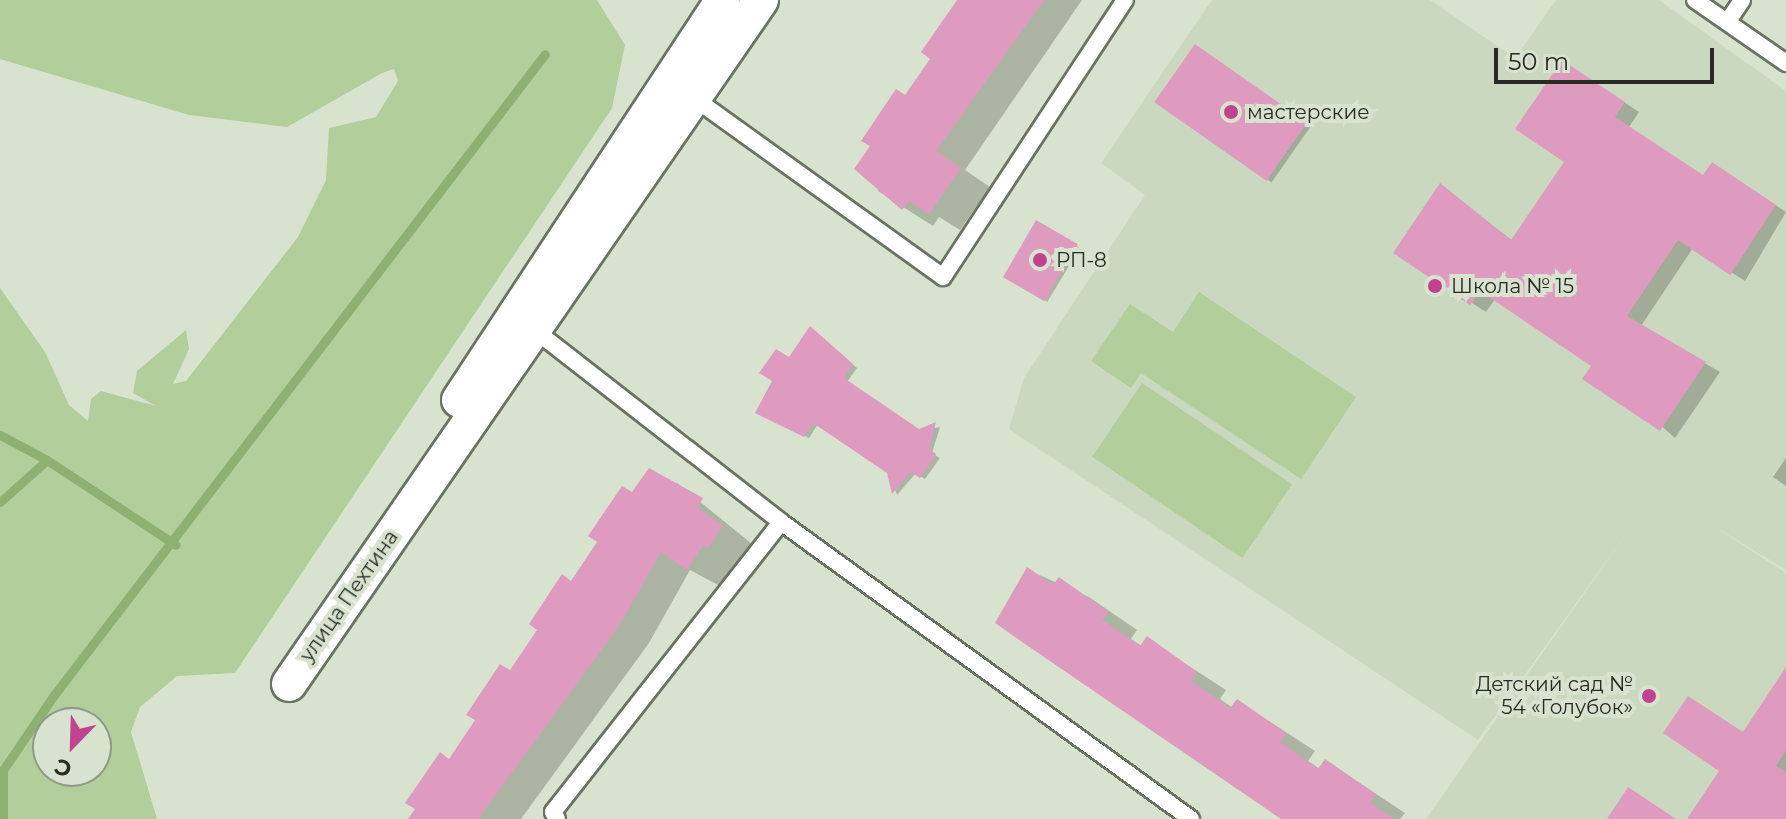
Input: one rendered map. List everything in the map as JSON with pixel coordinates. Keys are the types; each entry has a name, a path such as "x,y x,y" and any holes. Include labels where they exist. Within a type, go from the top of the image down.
{"street":[{"name":"улица Пехтина","path":"682,89 723,0"},
{"name":"улица Пехтина","path":"522,321 289,684 522,321 682,89 761,0"}],"lane":[{"path":"682,89 943,277 1125,0"},
{"path":"1695,0 1786,63"},
{"path":"1728,21 1742,0"},
{"path":"522,321 781,522 1191,819"},
{"path":"557,819 553,812 781,522"}],"shaded area":[{"name":"Школа № 15","path":"1212,0 1430,0 1515,58 1556,0 1659,0 1786,91 1786,570 1712,525 1786,573 1786,819 1426,819 1633,524 1478,740 1009,429 1024,378 1145,195 1101,163"}],"green space":[{"path":"0,0 597,0 625,45 612,108 235,673 177,676 140,707 131,732 157,819 0,819 0,288 45,352 69,405 88,421 91,399 101,391 156,406 133,393 137,371 186,330 189,349 173,384 186,381 298,237 326,180 329,128 376,117 398,81 394,69 382,73 287,127 189,115 0,59"},
{"path":"1199,292 1356,397 1301,479 1141,373 1131,388 1091,361 1130,304 1173,332"},
{"path":"1142,383 1292,484 1242,558 1092,457"}],"building":[{"path":"957,0 1044,0 936,151 961,168 929,214 909,201 902,210 854,169 870,146 861,141 896,89 905,95 930,59 921,52"},
{"name":"мастерские","path":"1195,44 1307,123 1266,181 1154,102"},
{"path":"1562,60 1625,102 1615,117 1703,175 1712,162 1776,205 1730,275 1678,240 1627,316 1706,362 1660,431 1582,379 1591,366 1480,291 1470,305 1393,253 1440,183 1511,240 1564,162 1515,129"},
{"name":"РП-8","path":"1036,220 1078,244 1045,301 1003,277"},
{"path":"810,326 853,364 844,378 919,429 936,422 929,449 936,454 920,478 911,472 892,494 887,473 813,423 804,437 755,413 772,381 759,373 776,349 789,357"},
{"path":"649,468 703,498 697,507 723,526 708,548 703,545 687,570 661,552 619,626 478,819 408,819 415,809 405,803 440,752 449,759 475,720 466,715 500,664 510,670 537,630 529,624 562,574 571,581 597,542 588,536 622,486 632,492"},
{"path":"1027,567 1053,585 1059,577 1108,612 1102,620 1140,646 1147,636 1197,672 1191,681 1230,708 1237,699 1286,733 1280,742 1318,769 1325,759 1376,794 1370,803 1393,819 1281,819 1025,644 995,623"},
{"path":"1786,667 1786,751 1776,766 1786,772 1786,819 1687,819 1719,771 1663,733 1688,696 1743,732"},
{"path":"1628,787 1676,819 1607,819"}],"waterway":[{"path":"3,819 3,770 54,695 545,54"},
{"path":"0,435 47,460"},
{"path":"0,502 47,460 176,545"}],"place":[{"name":"мастерские","path":"1231,112"},
{"name":"РП-8","path":"1040,260"},
{"name":"Школа № 15","path":"1435,286"},
{"name":"Детский сад № 54 «Голубок»","path":"1649,696"}]}
